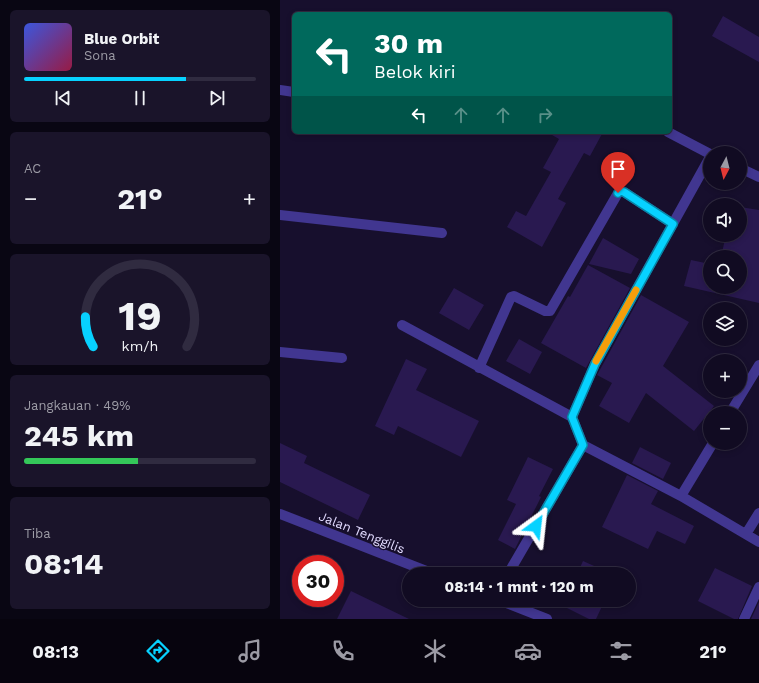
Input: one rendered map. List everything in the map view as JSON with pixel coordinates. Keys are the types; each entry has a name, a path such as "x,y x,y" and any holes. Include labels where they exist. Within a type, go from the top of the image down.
{"street":[{"path":"280,90 292,92"},
{"path":"672,134 703,150"},
{"path":"572,417 595,364 703,170"},
{"path":"747,171 759,177"},
{"path":"479,368 512,297 514,296 545,311 550,311 620,191 624,192 673,224"},
{"path":"280,215 442,233"},
{"path":"402,325 572,417 583,445 681,496 759,542"},
{"path":"280,352 342,358"},
{"path":"734,406 759,365"},
{"path":"512,567 583,445"},
{"path":"681,496 709,450"},
{"path":"746,534 759,513"},
{"name":"Jalan Tenggilis","path":"280,514 416,567"},
{"path":"744,619 759,587"},
{"path":"517,607 547,619"}],"building":[{"path":"723,16 759,37 759,62 712,36"},
{"path":"550,134 602,134 590,156 584,153 558,199 566,203 542,247 507,227 516,211 526,216 551,172 543,168 559,139"},
{"path":"747,208 759,210 759,303 719,294 747,294 747,250 723,250 724,242 747,242"},
{"path":"603,238 639,259 631,274 589,264"},
{"path":"691,260 703,263 703,290 684,286"},
{"path":"588,265 630,288 586,368 541,343"},
{"path":"454,288 484,305 469,330 439,313"},
{"path":"641,295 689,322 663,366 714,406 703,406 703,420 694,431 646,393 629,423 599,406 612,383 597,375"},
{"path":"519,339 542,352 530,374 506,361"},
{"path":"406,359 427,369 416,390 479,421 461,457 398,426 394,435 375,426"},
{"path":"280,443 307,456 304,463 370,495 358,520 280,482"},
{"path":"640,447 671,463 663,479 632,463"},
{"path":"528,457 553,469 515,549 498,540 516,504 507,500"},
{"path":"627,475 658,491 651,504 694,526 685,544 657,531 648,549 602,527"},
{"path":"583,561 596,567 580,567"},
{"path":"715,568 752,586 738,619 734,619 698,601"},
{"path":"351,591 409,619 337,619"},
{"path":"759,602 759,619 751,619"},
{"path":"565,607 602,607 596,619 589,619"}],"slow traffic":[{"path":"596,361 636,290"}],"route":[{"path":"536,526 583,445 572,417 595,364 673,224 624,192 620,191 618,193"}]}
